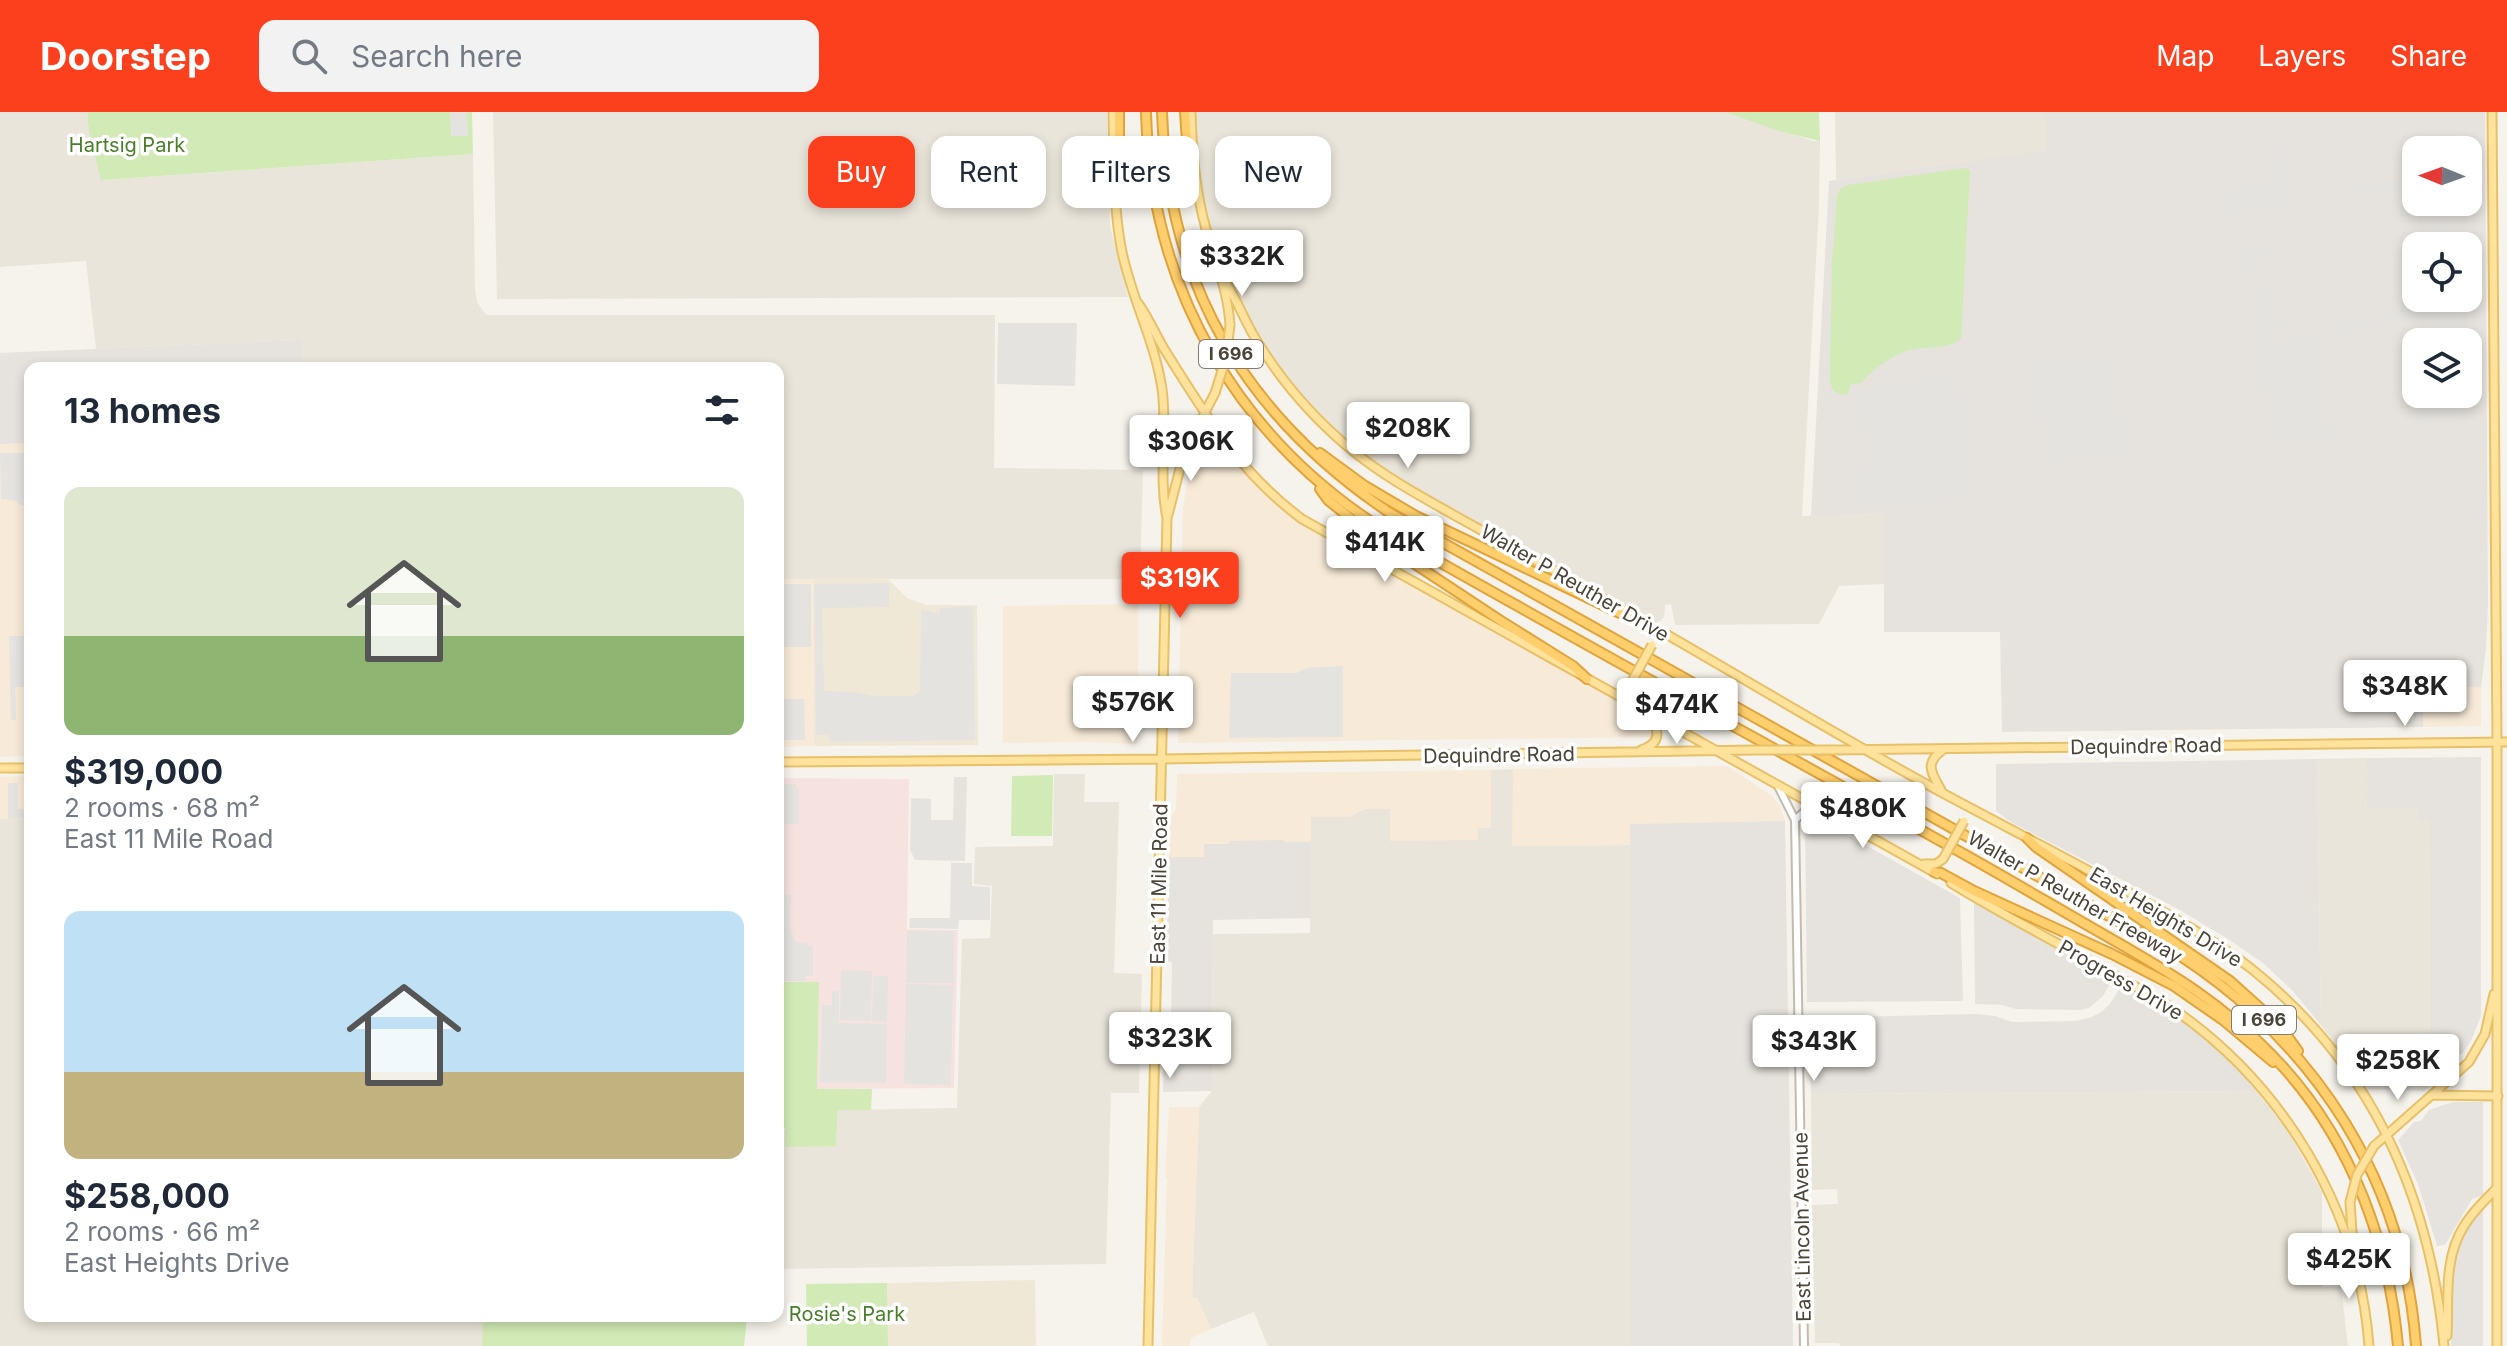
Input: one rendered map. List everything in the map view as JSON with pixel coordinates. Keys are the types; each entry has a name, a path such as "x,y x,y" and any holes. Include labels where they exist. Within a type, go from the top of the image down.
{"highway":[{"path":"1116,112 1118,136"},
{"name":"Walter P Reuther Freeway","path":"1146,112 1148,160 1159,221 1176,280 1196,325 1219,365 1250,411 1294,461 1359,515 1390,534 2167,970 2230,1015 2284,1068 2312,1103 2343,1153 2383,1256 2398,1346"},
{"name":"Walter P Reuther Freeway","path":"1162,112 1172,200 1197,285 1239,366 1267,405 1300,441 1333,472 1390,513 2182,957 2250,1008 2311,1072 2353,1135 2384,1199 2404,1266 2416,1346"},
{"path":"1187,136 1188,112"},
{"path":"1300,441 1365,486 1416,516 1634,617"},
{"path":"1312,478 1328,500 1371,535 1573,666 1587,679"},
{"path":"2027,838 2240,989 2289,1036 2311,1072"},
{"path":"1934,872 2174,986 2284,1068"}],"main road":[{"path":"2492,112 2497,742 2497,1346"},
{"name":"East 11 Mile Road","path":"1167,518 1178,472 1192,436 1215,393 1226,358 1230,325 1221,276 1199,197"},
{"name":"East 11 Mile Road","path":"1118,208 1121,247 1158,369 1163,398 1163,501 1167,518 1148,1346"},
{"name":"Walter P Reuther Drive","path":"1221,276 1230,287 1254,337 1287,385 1353,451 1409,489 1866,749"},
{"path":"1138,303 1222,439 1260,484 1302,519 1718,751"},
{"path":"1193,394 1207,396 1215,393"},
{"path":"1192,436 1208,432 1222,439"},
{"path":"1623,697 1660,631"},
{"path":"1635,752 1650,747 1657,738 1656,726 1646,711"},
{"name":"Dequindre Road","path":"784,762 2507,742"},
{"path":"1942,792 1932,774 1931,763 1946,748"},
{"name":"East Heights Drive","path":"1866,749 2194,930 2268,983 2301,1015 2335,1053 2368,1101 2409,1186 2428,1241 2445,1346"},
{"name":"Progress Drive","path":"1718,751 2167,1005 2222,1047 2263,1089 2301,1141 2325,1185 2354,1252 2365,1303 2369,1346"},
{"path":"0,768 24,768"},
{"path":"1918,863 1933,865 1943,859 1971,807"},
{"path":"2354,1252 2350,1202 2357,1175 2374,1146 2430,1095 2459,1074 2477,1050 2488,1024 2497,980"},
{"path":"2430,1095 2498,1096"},
{"path":"2445,1346 2452,1251 2468,1219 2497,1187"}],"street":[{"name":"East Lincoln Avenue","path":"1776,784 1795,820 1804,1346"},
{"path":"1795,820 1801,813 1816,806"}],"shaded area":[{"path":"0,112 87,112 102,180 473,154 475,289 477,302 486,315 995,315 994,468 1143,470 1140,579 784,579 784,362 301,362 300,340 96,349 86,261 0,267"},
{"path":"450,112 467,112 468,136 451,136"},
{"path":"493,112 1107,112 1108,136 1062,136 1062,208 1110,208 1110,226 1128,297 497,299"},
{"path":"1194,112 1726,112 1820,141 1802,516 1884,513 1884,584 1839,586 1819,624 1675,625 1671,604 1665,605 1664,617 1660,621 1653,622 1397,478 1352,447 1303,399 1251,326 1224,272 1209,225 1199,172 1199,136 1195,136"},
{"path":"1835,112 2047,112 2048,150 1836,180"},
{"path":"2047,112 2485,112 2488,603 2481,687 2423,689 2423,727 2002,732 2000,632 1884,632 1884,513 1811,516 1829,181 2047,150"},
{"path":"2283,124 2294,205 2262,206 2262,211 2217,217 2213,191 2263,184 2257,128"},
{"path":"2402,180 2402,187 2397,188 2396,193 2343,199 2342,188"},
{"path":"2453,218 2455,232 2421,232 2420,221"},
{"path":"2273,244 2279,284 2264,286 2259,252 2254,252 2260,289 2280,289 2286,333 2272,335 2271,339 2320,334 2334,438 2283,445 2272,451 2265,444 2239,246"},
{"path":"2404,312 2463,312 2465,328 2435,328 2432,314 2432,319 2358,329 2349,332 2350,337 2332,339 2332,322"},
{"path":"998,323 1077,323 1075,386 997,384"},
{"path":"301,340 301,362 24,362 24,443 0,444 0,353"},
{"path":"2113,353 2133,453 2048,465 2041,461 2027,364"},
{"path":"1963,374 1981,496 1897,508 1859,509 1855,482 1859,469 1859,433 1853,389"},
{"path":"2414,408 2467,408 2467,413 2462,413 2462,416 2416,423"},
{"path":"1208,435 1218,440 1259,488 1308,527 1638,712 1650,723 1653,737 1178,743 1183,508 1193,451 1200,437"},
{"path":"24,443 24,756 0,757 0,444"},
{"path":"0,453 24,453 24,506 17,501 1,499"},
{"path":"887,578 907,598 926,605 977,605 978,745 814,746 814,579"},
{"path":"784,579 814,579 814,746 784,747"},
{"path":"889,583 889,607 822,608 824,691 857,692 872,696 912,696 918,693 921,609 939,614 940,608 973,607 975,740 830,742 829,735 816,735 814,584"},
{"path":"784,584 811,584 811,647 784,647"},
{"path":"1139,604 1137,744 1003,743 1003,606"},
{"path":"9,636 24,636 24,687 15,687 16,720 11,720"},
{"path":"1343,666 1343,737 1229,738 1231,673 1297,673 1306,668"},
{"path":"2481,687 2481,726 2423,727 2423,689"},
{"path":"784,699 804,699 805,740 784,740"},
{"path":"2481,757 2481,1016 2462,1054 2430,1054 2429,821 2418,821 2418,809 2367,809 2366,758"},
{"path":"2366,758 2367,808 2419,809 2429,821 2430,1085 2424,1091 2367,1089 2321,1025 2317,759"},
{"path":"2317,759 2321,1025 2292,990 2263,963 2228,939 1996,811 1996,764"},
{"path":"1727,766 1772,796 1780,806 1785,821 1630,824 1630,845 1512,846 1513,769"},
{"path":"1513,769 1513,846 1630,845 1630,1346 1268,1346 1254,1312 1211,1329 1197,1298 1192,1298 1199,1107 1212,1091 1213,934 1310,933 1311,817 1349,817 1364,809 1390,808 1477,840 1478,828 1491,827 1491,770"},
{"path":"1491,770 1491,828 1478,828 1478,840 1390,841 1390,809 1365,809 1349,817 1311,817 1311,842 1229,844 1204,857 1169,857 1170,818 1176,809 1177,774"},
{"path":"1054,774 1085,774 1084,802 1119,802 1114,973 1142,974 1139,1093 1111,1093 1106,1264 784,1269 784,1129 836,1145 838,1110 957,1108 962,939 990,938 992,886 974,884 975,847 1053,846"},
{"path":"24,776 24,819 0,819 0,777"},
{"path":"954,777 967,777 965,861 915,860 910,850 911,798 931,799 931,820 953,820"},
{"path":"784,778 909,779 907,929 958,930 954,1088 817,1089 819,983 784,982"},
{"path":"8,783 18,783 18,809 24,809 24,818 8,819"},
{"path":"784,784 796,784 796,789 799,789 799,824 784,824"},
{"path":"1810,814 1960,898 1963,1001 1807,1002 1805,820"},
{"path":"0,819 24,819 24,1322 483,1322 482,1346 0,1346"},
{"path":"1785,821 1793,1346 1630,1346 1630,824"},
{"path":"1283,840 1311,842 1311,918 1213,920 1212,1091 1163,1092 1164,1025 1171,1025 1172,962 1166,961 1169,857 1204,857 1204,844"},
{"path":"951,863 972,863 972,886 990,887 990,920 959,920 958,929 909,928 910,918 950,918"},
{"path":"784,895 791,895 790,928 796,942 813,946 813,976 806,976 806,981 784,981"},
{"path":"1974,901 2113,978 2103,996 2089,1008 2080,1010 2016,1009 1975,1004"},
{"path":"907,931 954,931 954,983 906,983"},
{"path":"841,970 872,971 871,1021 840,1020"},
{"path":"873,976 888,976 887,1022 872,1021"},
{"path":"906,984 953,985 951,1085 904,1084"},
{"path":"2122,985 2155,1002 2206,1038 2228,1057 2256,1091 1811,1094 1808,1018 1976,1014 2012,1022 2076,1021 2101,1012"},
{"path":"832,991 839,991 839,1023 887,1024 886,1083 820,1082 822,1005 832,1005"},
{"path":"2256,1091 2288,1131 2322,1192 2322,1287 2341,1287 2348,1346 1840,1346 1839,1343 1815,1343 1812,1205 1838,1204 1837,1189 1812,1190 1811,1094"},
{"path":"2453,1102 2483,1102 2483,1195 2472,1199 2445,1245 2437,1246 2418,1184 2398,1140 2429,1110"},
{"path":"1169,1107 1199,1107 1192,1297 1197,1298 1211,1329 1191,1338 1190,1346 1162,1346"},
{"path":"2453,1198 2468,1198 2445,1244 2438,1244 2430,1220 2453,1220"},
{"path":"2483,1207 2483,1346 2451,1346 2454,1257 2464,1232"},
{"path":"1035,1280 1036,1346 888,1346 887,1283"}],"green space":[{"name":"Hartsig Park","path":"87,112 472,112 473,154 101,180"},
{"path":"1725,112 1819,112 1820,141 1779,131"},
{"path":"1964,168 1970,170 1961,339 1949,345 1904,352 1877,368 1862,383 1851,384 1847,395 1836,392 1832,389 1830,378 1832,263 1840,189 1848,185"},
{"path":"1053,775 1052,836 1011,836 1012,776"},
{"path":"784,982 819,982 817,1089 872,1089 871,1110 838,1110 836,1146 785,1147"},
{"name":"Rosie's Park","path":"887,1283 888,1346 807,1346 806,1284"},
{"name":"Rosie's Park","path":"483,1322 746,1322 744,1346 482,1346"}]}
